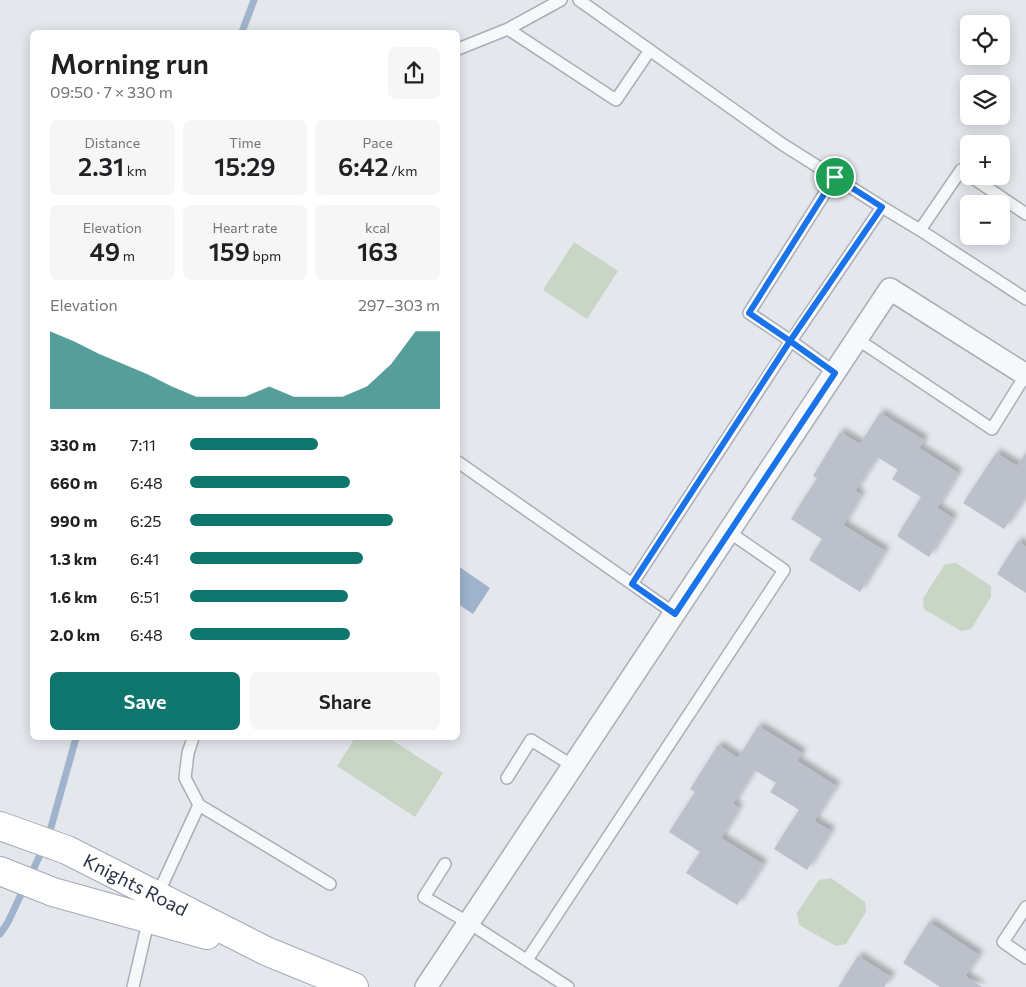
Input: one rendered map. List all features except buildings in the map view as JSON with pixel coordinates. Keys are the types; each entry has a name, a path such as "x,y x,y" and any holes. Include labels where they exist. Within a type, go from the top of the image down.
{"main road":[{"name":"Knights Road","path":"9,830 67,850 153,908"},
{"name":"Knights Road","path":"2,872 53,892 153,908 354,987"}],"street":[{"path":"426,987 890,289 1026,375"}],"lane":[{"path":"460,48 508,29 561,0"},
{"path":"579,0 782,144 1026,299"},
{"path":"508,29 616,100 650,50"},
{"path":"920,230 960,171"},
{"path":"835,177 749,313 835,373"},
{"path":"982,185 1026,214"},
{"path":"632,584 790,341 882,207"},
{"path":"857,339 992,429 1026,375"},
{"path":"460,463 675,614"},
{"path":"527,960 784,570 729,532"},
{"path":"192,740 188,753 185,778 199,805 330,884"},
{"path":"507,778 531,740 573,766"},
{"path":"132,987 153,908 199,805"},
{"path":"445,864 424,896 568,987"},
{"path":"1026,907 1003,942 1026,958"}],"green space":[{"path":"574,242 618,271 587,319 543,290"},
{"path":"956,563 991,586 991,597 971,629 961,631 924,609 923,598 945,564"},
{"path":"354,740 392,740 443,773 415,817 337,766"},
{"path":"831,878 865,902 866,912 846,944 836,946 799,925 797,913 819,880"}],"water":[{"path":"460,567 490,588 473,614 460,605"}],"waterway":[{"path":"243,30 254,0"},
{"path":"48,838 75,740"},
{"path":"30,877 43,848"},
{"path":"0,934 8,922 25,886"}],"route":[{"path":"835,177 749,313 790,341 632,584 675,614 835,373 790,341 882,207 835,177"}]}
